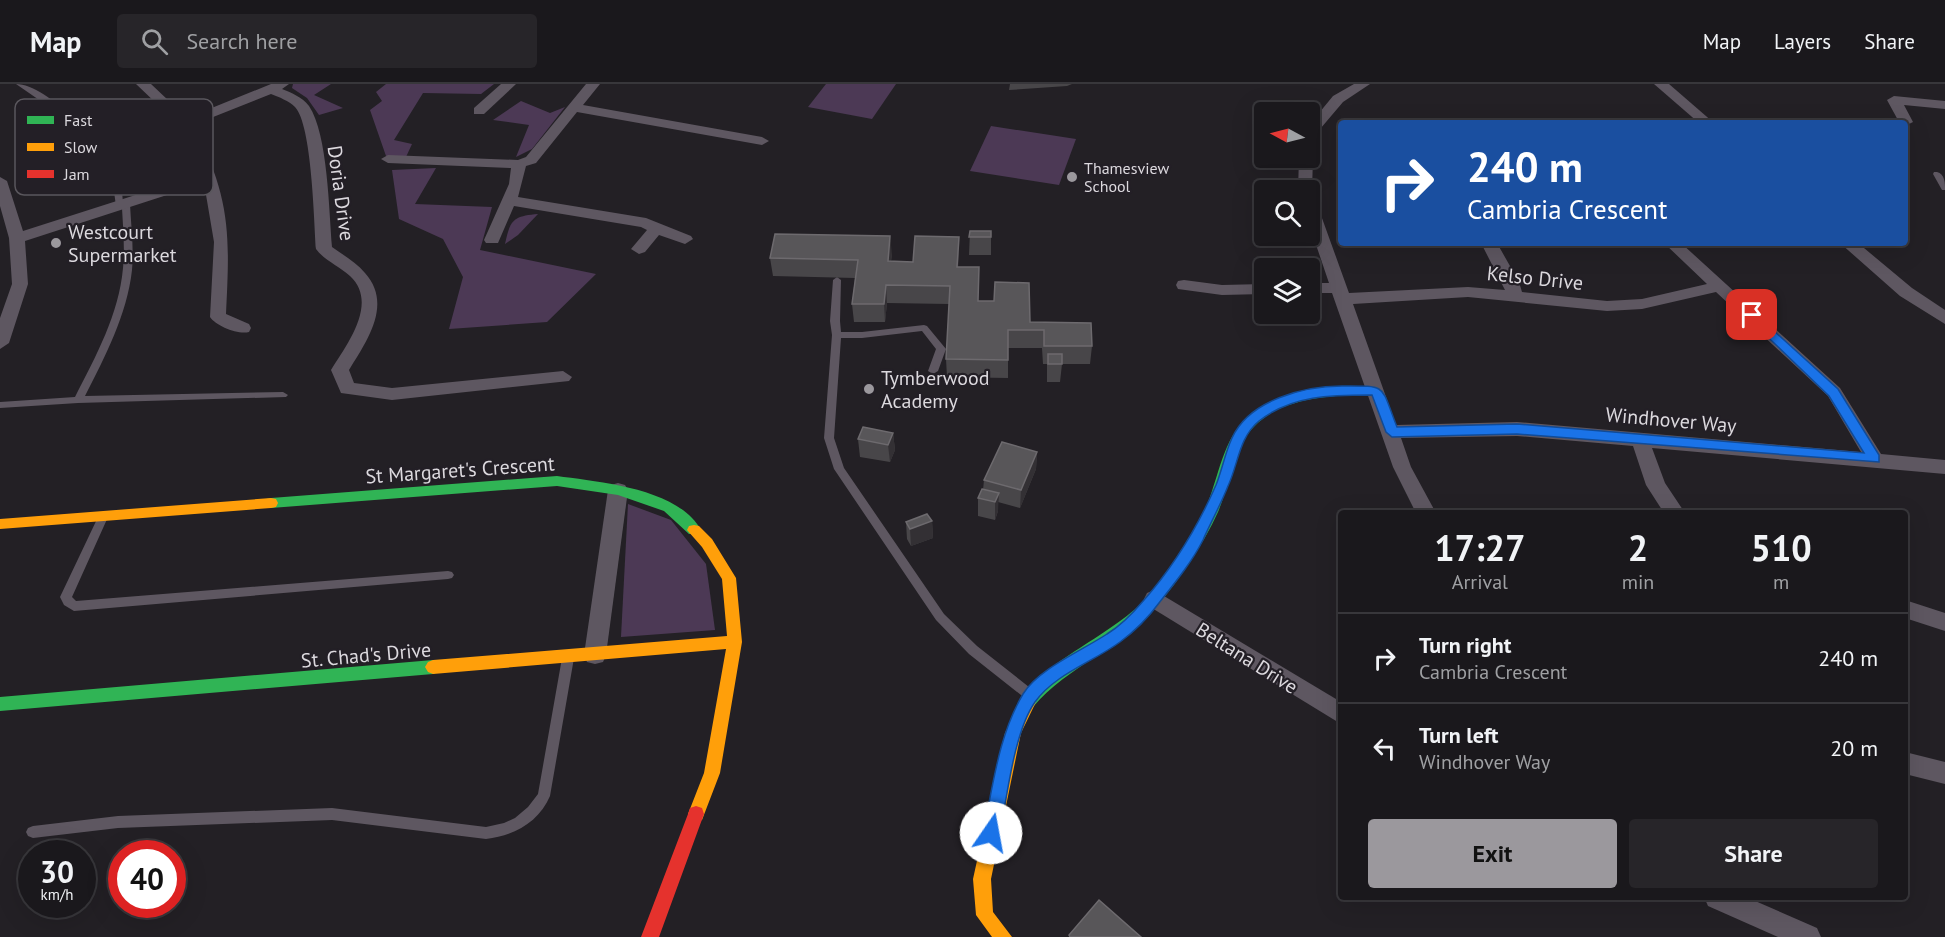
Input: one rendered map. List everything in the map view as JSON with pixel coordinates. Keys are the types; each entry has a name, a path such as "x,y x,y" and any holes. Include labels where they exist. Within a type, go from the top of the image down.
{"street":[{"path":"143,84 159,99"},
{"path":"479,111 509,84"},
{"path":"388,159 519,164 531,160 593,84"},
{"path":"1661,84 1703,120"},
{"path":"1320,120 1351,86"},
{"path":"213,112 277,87"},
{"name":"Doria Drive","path":"277,87 303,107 309,125 324,249 363,280 372,305 362,334 340,370 347,389 392,394 563,376"},
{"path":"1905,120 1894,100 1945,105"},
{"path":"572,107 762,141"},
{"path":"492,240 509,201 519,164"},
{"path":"0,182 17,238 20,284 1,340"},
{"path":"213,192 217,204 222,242 218,317 243,328"},
{"path":"17,238 153,195"},
{"path":"509,201 573,209 646,224 685,239"},
{"path":"639,249 656,229"},
{"path":"1320,235 1392,432 1402,467 1424,510"},
{"path":"1491,246 1512,282 1515,297"},
{"path":"1675,246 1834,392 1874,459"},
{"path":"1852,246 1906,292 1945,318"},
{"path":"1184,285 1222,290 1254,289"},
{"name":"Kelso Drive","path":"1320,290 1341,293 1468,292 1607,306 1642,304 1720,286"},
{"path":"540,378 549,361"},
{"path":"1002,937 985,915 981,879 1013,734 1018,717 1030,696 1054,675 1115,638 1154,599 1195,541 1222,485 1238,437 1253,419 1275,405 1301,395 1333,390 1376,391"},
{"name":"Windhover Way","path":"1392,432 1517,429 1945,467"},
{"path":"1640,441 1656,485 1673,510"},
{"name":"St Margaret's Crescent","path":"0,524 557,481 618,490 669,507 706,543 729,578 735,642 712,773 650,937"},
{"path":"595,655 618,490"},
{"name":"Beltana Drive","path":"1154,599 1338,712"},
{"path":"1908,610 1945,622"},
{"name":"St. Chad's Drive","path":"0,704 735,642"},
{"path":"1908,764 1945,772"},
{"path":"1724,900 1808,937"}],"lane":[{"path":"20,84 45,99"},
{"path":"1937,174 1945,188"},
{"path":"78,400 100,359 118,315 126,278 123,205 120,195"},
{"path":"837,280 837,335 829,438 839,469 940,616 973,650 1030,696"},
{"path":"837,335 862,335 924,328 941,349 933,371"},
{"path":"0,405 78,400 283,395"},
{"path":"103,517 66,597 68,602 74,606 448,575"},
{"path":"33,832 118,822 332,814 486,833 503,832 524,821 536,810 544,796 568,657"}],"shaded area":[{"path":"293,84 331,84 314,95 343,108 319,115 307,98 292,88"},
{"path":"386,84 494,84 481,94 423,93 394,140 412,144 406,157 386,156 370,110 382,101 376,92"},
{"path":"826,84 896,84 872,119 808,107"},
{"path":"521,101 550,113 565,107 532,149 516,157 529,125 493,120"},
{"path":"991,126 1076,139 1059,185 970,171"},
{"path":"436,168 415,204 492,207 480,250 596,274 547,322 449,329 463,277 443,239 399,219 392,170"},
{"path":"538,214 518,235 505,244 514,221 523,216"},
{"path":"628,504 671,520 706,564 715,630 621,637"}],"building":[{"path":"970,231 991,231 991,237 969,237"},
{"path":"775,234 890,236 888,261 913,262 915,236 959,237 957,267 979,267 978,301 994,301 995,282 1029,283 1030,322 1091,323 1092,346 1044,346 1044,330 1008,330 1008,360 946,359 950,286 886,285 884,304 852,304 858,260 770,258"},
{"path":"1048,354 1062,354 1062,364 1048,364"},
{"path":"863,427 893,433 888,445 858,439"},
{"path":"1002,442 1037,452 1021,490 984,480"},
{"path":"982,489 999,493 995,502 978,498"},
{"path":"927,514 932,521 910,529 906,522"},
{"path":"1099,900 1141,937 1070,937 1069,935"}],"traffic: fast":[{"path":"1028,702 1054,676 1137,618 1160,592 1184,559 1205,524 1216,500 1232,450 1245,428 1254,419 1282,403 1312,394 1376,391"},
{"path":"271,503 557,481 618,490 669,507 694,530"},
{"path":"0,704 433,667"}],"traffic: slow":[{"path":"0,524 271,503"},
{"path":"694,530 707,543 729,578 735,642 712,773 696,814"},
{"path":"433,667 735,642"},
{"path":"1003,937 985,915 982,879 1013,733 1028,702"}],"traffic: jam":[{"path":"650,937 696,814"}],"place":[{"name":"Thamesview School","path":"1072,177"},
{"name":"Westcourt Supermarket","path":"56,243"},
{"name":"Tymberwood Academy","path":"869,389"}],"route":[{"path":"991,833 1013,734 1018,717 1030,696 1054,675 1115,638 1154,599 1195,541 1211,512 1238,437 1253,419 1275,405 1301,395 1333,390 1376,391 1392,432 1517,429 1874,459 1847,410 1834,392 1752,315"}]}
